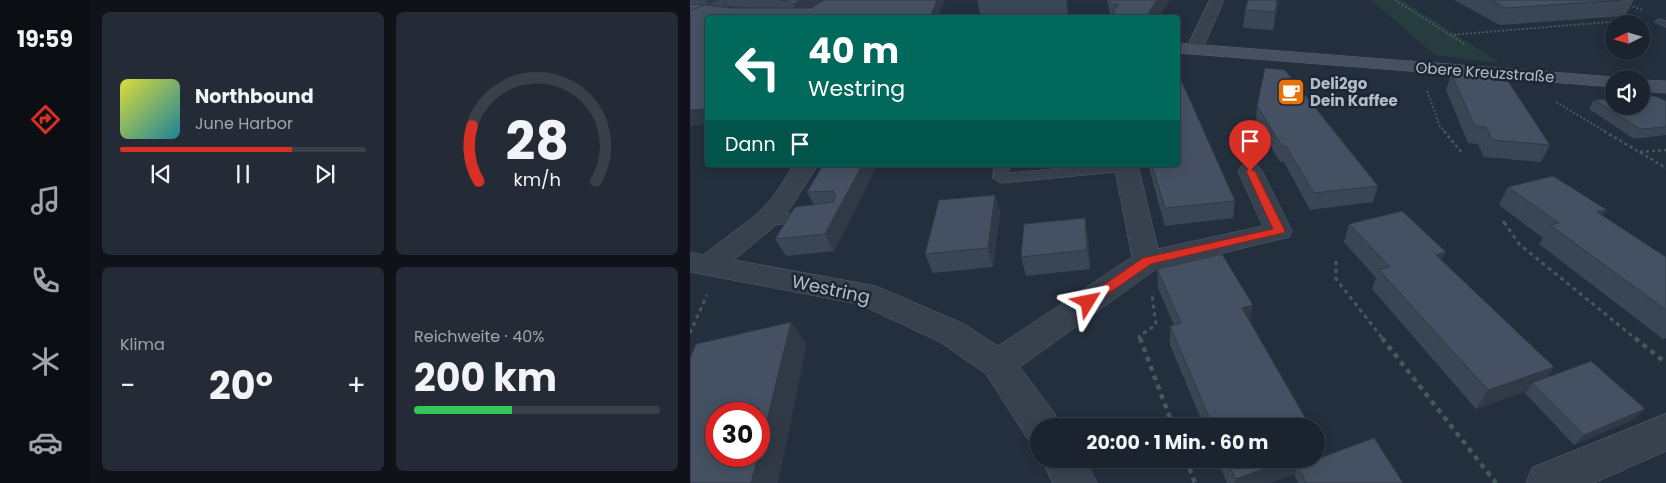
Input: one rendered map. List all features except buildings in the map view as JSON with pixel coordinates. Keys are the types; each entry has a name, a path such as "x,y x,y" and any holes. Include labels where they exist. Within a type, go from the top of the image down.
{"street":[{"path":"690,21 733,0"},
{"path":"1186,49 1217,0"},
{"path":"690,10 756,15"},
{"name":"Obere Kreuzstraße","path":"1186,49 1605,81"},
{"path":"1650,86 1666,87"},
{"path":"710,266 765,220 782,202 805,167"},
{"path":"1126,167 1148,261"},
{"path":"998,364 1148,261 1279,231 1250,171"},
{"name":"Westring","path":"710,266 865,294 952,333 998,364 1035,418"},
{"path":"1547,483 1666,432"},
{"path":"1067,468 1076,483"}],"lane":[{"path":"1002,167 1000,178 1116,167"},
{"path":"765,220 826,214"}],"path":[{"path":"1395,0 1466,45"},
{"path":"1450,35 1605,22"},
{"path":"1419,67 1440,126 1462,153"},
{"path":"1555,102 1666,168"},
{"path":"1640,152 1666,150"},
{"path":"1503,221 1519,244 1666,363"},
{"path":"1148,261 1156,325 1139,336 1170,418"},
{"path":"1336,261 1336,279 1496,483"},
{"path":"690,333 707,294 710,266"},
{"path":"1189,468 1195,483"}],"green space":[{"path":"1371,0 1402,0 1500,63 1435,55"}],"place":[{"name":"Deli2go Dein Kaffee","path":"1291,92"}],"route":[{"path":"1088,302 1148,261 1279,231 1250,171"}]}
